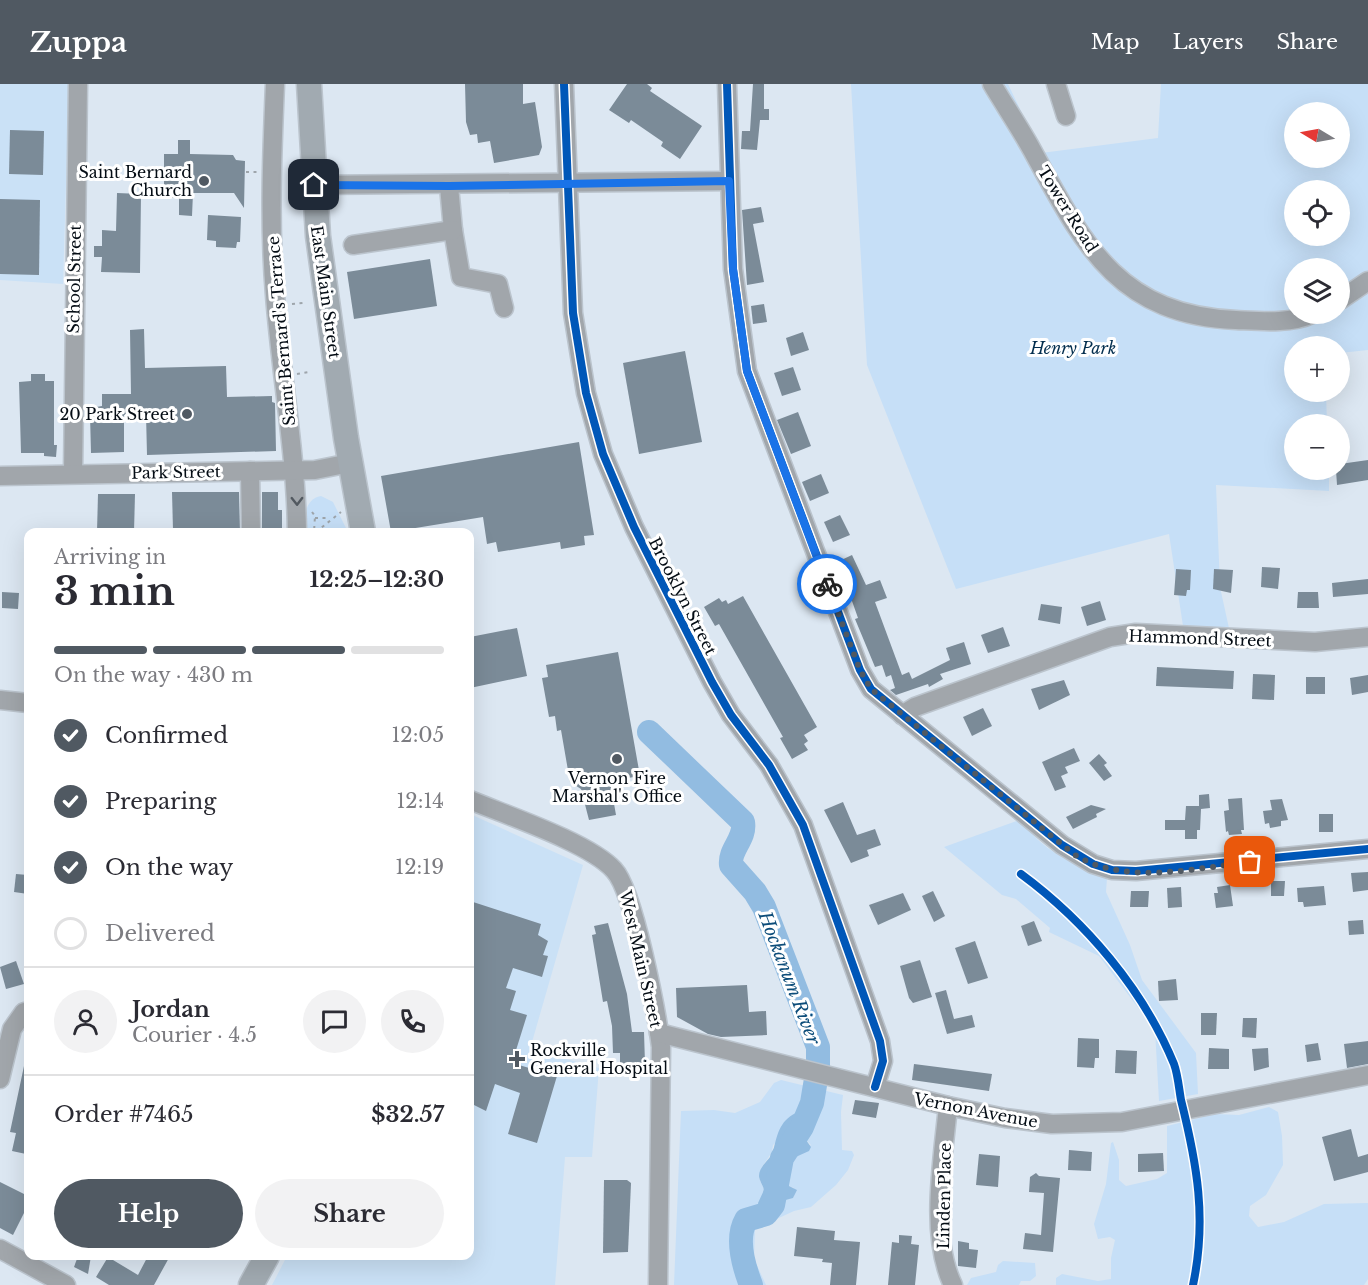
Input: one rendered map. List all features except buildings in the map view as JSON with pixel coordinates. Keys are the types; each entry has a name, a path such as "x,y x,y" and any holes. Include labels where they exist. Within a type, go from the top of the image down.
{"main road":[{"name":"East Main Street","path":"309,84 318,236 350,463"},
{"path":"350,463 362,528"},
{"path":"251,1285 265,1260"}],"street":[{"name":"School Street","path":"73,474 78,84"},
{"name":"Saint Bernard's Terrace","path":"275,84 272,203 274,280 295,470 297,528"},
{"name":"Brooklyn Street","path":"564,84 576,339 586,393 603,454 634,527 712,682 731,715 775,775 808,837 880,1041 883,1061 875,1087"},
{"path":"727,84 729,181 736,305 744,359 753,393 860,670 871,689 1068,850 1103,868 1136,871 1169,870 1368,849"},
{"name":"Tower Road","path":"992,84 1075,225 1099,259 1128,286 1171,309 1200,316 1263,321 1284,319"},
{"path":"1056,84 1066,116"},
{"path":"314,185 449,186 568,182 729,181"},
{"path":"449,186 461,277 498,284 504,308"},
{"path":"353,245 453,230"},
{"path":"1350,293 1368,281"},
{"name":"Park Street","path":"0,476 295,470 350,463"},
{"path":"250,471 251,528"},
{"name":"Hammond Street","path":"902,715 915,707 1110,637 1136,633 1315,642 1368,637"},
{"path":"0,700 24,703"},
{"name":"West Main Street","path":"474,802 586,850 615,871 624,885 659,1033 661,1057 658,1285"},
{"path":"0,1079 12,1029 24,1012"},
{"name":"Vernon Avenue","path":"659,1033 948,1106 1036,1123 1107,1124 1368,1075"},
{"name":"Linden Place","path":"948,1106 941,1227 943,1257 953,1285"},
{"path":"0,1250 66,1285"}],"path":[{"path":"289,304 303,303"},
{"path":"295,374 309,372"},
{"path":"321,528 342,512"},
{"path":"315,518 332,519"}],"shaded area":[{"path":"0,84 69,84 63,284 0,280"},
{"name":"Rockville General Hospital","path":"474,816 583,865 530,1049 599,1068 592,1157 565,1157 555,1285 272,1285 285,1260 474,1260"},
{"path":"796,1113 807,1115 806,1140 811,1147 809,1151 789,1160 789,1186 797,1190 793,1198 759,1207 758,1203 764,1190 759,1172 773,1152 782,1125"}],"green space":[{"name":"Henry Park","path":"851,84 1008,84 1041,153 1158,138 1161,84 1368,84 1368,350 1350,352 1350,336 1284,336 1284,402 1326,402 1327,414 1284,414 1284,480 1329,480 1329,491 1216,485 1220,587 1232,642 1185,639 1169,534 956,589 867,365"},
{"path":"321,496 333,502 346,528 304,528 306,510 315,498"},
{"path":"1022,819 1037,839 1048,848 1071,862 1107,878 1106,892 1130,945 1142,980 1196,1053 1198,1094 1159,1101 1155,1030 1099,956 1049,932 1050,928 1016,899 1002,895 944,847"},
{"path":"781,1080 843,1095 842,1150 852,1151 854,1155 848,1170 836,1185 811,1207 794,1211 755,1229 754,1259 766,1285 674,1285 681,1111 714,1110 735,1113 760,1102 774,1083","holes":["807,1115 806,1140 811,1145 789,1160 789,1186 794,1188 794,1197 759,1207 764,1189 759,1178 762,1167 772,1152 773,1145"]},
{"path":"1269,1107 1278,1112 1283,1165 1266,1195 1250,1206 1249,1216 1258,1227 1284,1222 1324,1204 1368,1203 1368,1279 1364,1285 1056,1285 1056,1278 1062,1274 1098,1281 1111,1279 1111,1258 1115,1240 1110,1237 1098,1239 1094,1224 1106,1184 1111,1143 1113,1142 1119,1160 1119,1180 1126,1186 1157,1179 1167,1173 1167,1126 1215,1114 1239,1115"},
{"path":"1003,1261 1035,1263 1036,1276 1030,1281 1021,1281 1019,1285 967,1285 971,1278 996,1272 998,1265"}],"waterway":[{"name":"Hockanum River","path":"649,732 743,822 742,834 732,854 731,865 755,892 764,907 818,1047 818,1067 812,1103 802,1127 782,1158 773,1205 766,1214 746,1220 743,1228 742,1253 751,1285"}],"cycle path":[{"path":"564,84 573,313 586,393 603,454 634,527 712,682 731,715 769,765 803,825 880,1041 883,1061 875,1087"},
{"path":"727,84 733,269 747,371 860,670 871,689 1062,845 1093,864 1112,870 1136,871 1368,849"},
{"path":"1021,874 1068,913 1110,959 1146,1009 1174,1064 1196,1169 1200,1214 1193,1285"}],"way so far":[{"path":"827,584 860,670 871,689 1075,855 1103,868 1122,871 1169,870 1250,862"}],"place":[{"name":"Saint Bernard Church","path":"204,181"},
{"name":"20 Park Street","path":"187,414"},
{"name":"Vernon Fire Marshal's Office","path":"617,759"},
{"name":"Rockville General Hospital","path":"517,1059"}],"route":[{"path":"314,185 449,186 729,181 733,269 740,336 747,371 753,393 827,584"}]}
